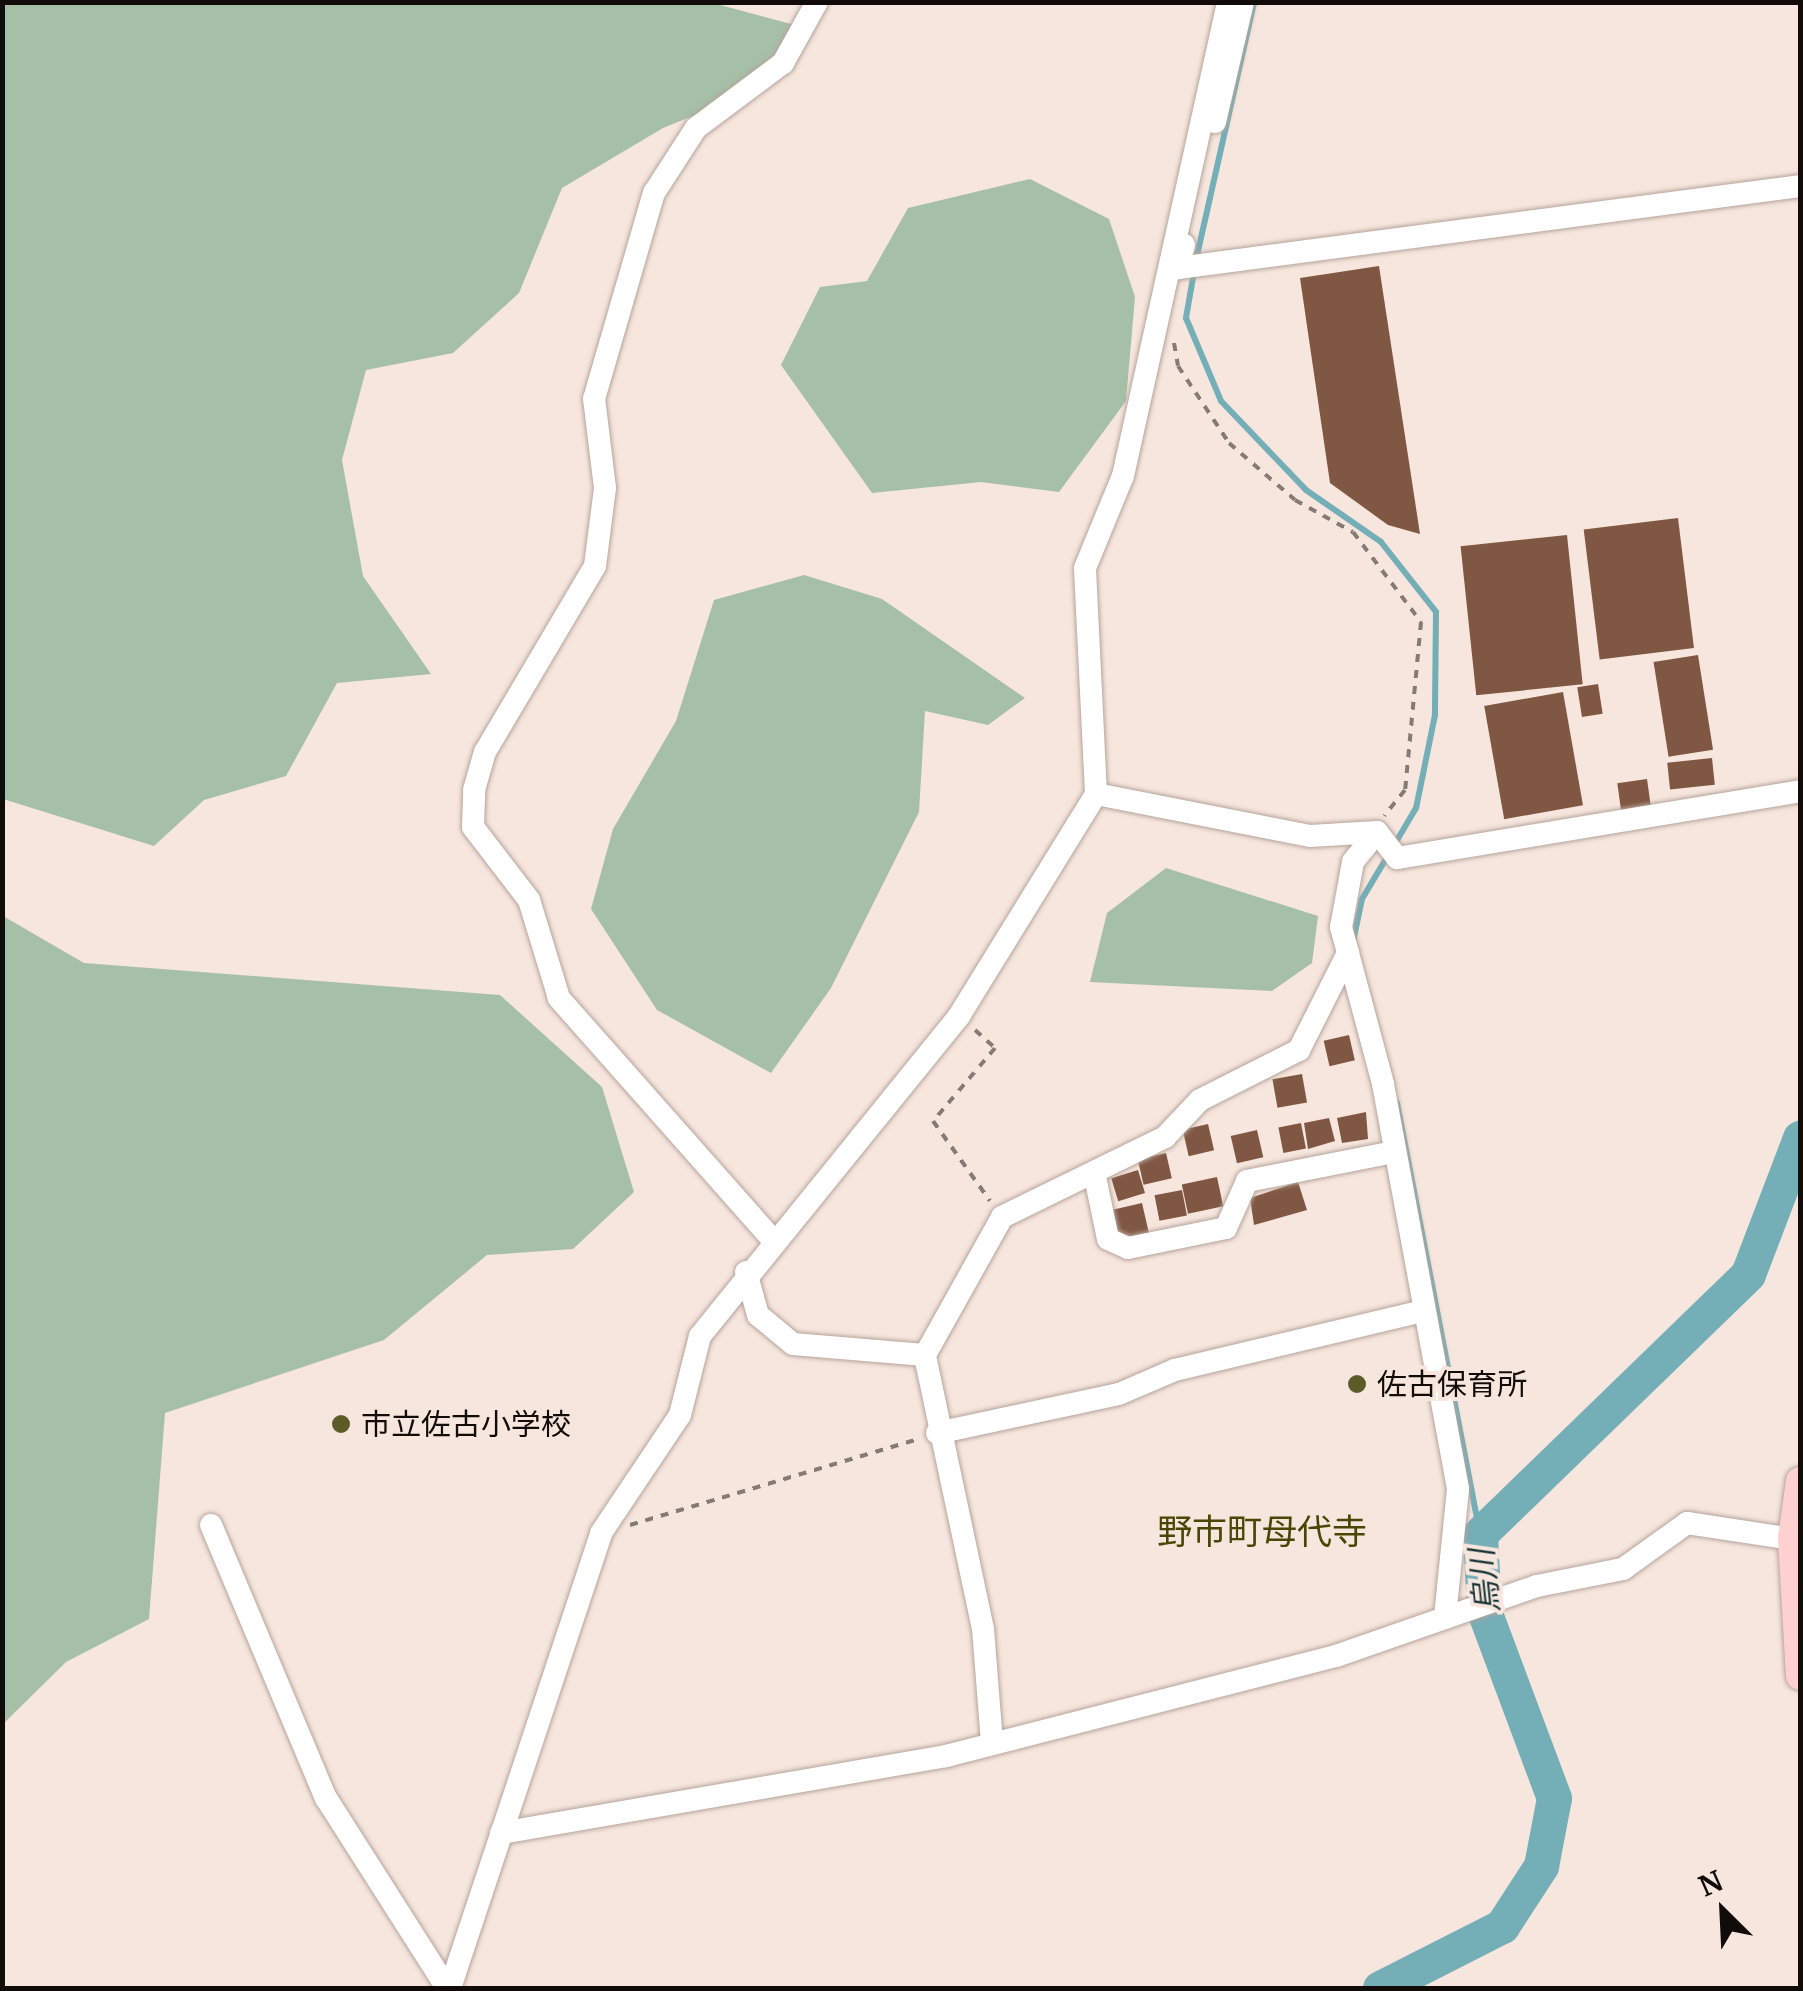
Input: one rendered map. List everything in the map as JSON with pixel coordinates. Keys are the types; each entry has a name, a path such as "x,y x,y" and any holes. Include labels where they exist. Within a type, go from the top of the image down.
{"main road":[{"path":"1800,1481 1796,1538 1800,1676"}],"street":[{"path":"772,1239 559,998 528,900 473,827 474,790 486,752 595,566 605,488 594,399 654,193 696,128 783,62 817,2"},
{"path":"448,1988 601,1533 680,1415 700,1336 772,1239 960,1016 1096,794 1084,568 1123,476 1228,2"},
{"path":"1244,2 1178,268 1800,186"},
{"path":"1374,832 1396,858 1800,791"},
{"path":"1096,794 1310,836 1374,832"},
{"path":"1374,832 1353,862 1340,901 1458,1490 1451,1616"},
{"path":"992,1743 983,1629 937,1433 925,1355 1002,1217 1165,1137 1200,1100 1300,1050 1348,953"},
{"path":"1094,1172 1108,1239 1128,1248 1226,1228 1247,1181 1393,1152"},
{"path":"746,1272 758,1314 793,1344 925,1355"},
{"path":"937,1433 1119,1394 1175,1370 1423,1311"},
{"path":"501,1833 561,1830 992,1743 1336,1656 1503,1599 1623,1569 1687,1523 1796,1538"},
{"path":"211,1525 326,1798 448,1988"}],"path":[{"path":"1172,334 1178,366 1230,443 1295,500 1353,532 1422,622 1405,790 1374,832"},
{"path":"960,1016 995,1048 933,1122 1002,1217"},
{"path":"601,1533 937,1433"}],"green space":[{"path":"709,2 810,29 749,93 663,128 562,188 519,293 453,353 366,370 342,460 363,576 431,674 337,683 286,776 204,800 154,846 3,799 2,3"},
{"path":"1030,179 1109,219 1135,297 1126,401 1059,492 981,482 872,493 781,365 820,287 867,281 908,208"},
{"path":"804,575 882,599 1025,698 988,725 925,711 919,812 831,988 771,1073 657,1010 591,909 613,829 676,721 714,600"},
{"path":"1166,868 1318,916 1312,963 1272,991 1090,982 1107,913"},
{"path":"3,916 84,963 500,995 602,1087 634,1192 573,1249 487,1255 384,1340 165,1413 149,1619 66,1662 3,1724"}],"building":[{"path":"1379,266 1420,534 1388,525 1330,483 1300,278"},
{"path":"1678,518 1694,648 1600,660 1584,530"},
{"path":"1567,535 1583,684 1476,695 1461,546"},
{"path":"1698,655 1713,750 1669,757 1654,662"},
{"path":"1598,684 1603,714 1582,717 1577,687"},
{"path":"1563,692 1583,805 1504,819 1484,706"},
{"path":"1712,758 1715,785 1670,790 1667,763"},
{"path":"1647,779 1651,809 1621,813 1617,783"},
{"path":"1349,1035 1355,1060 1330,1066 1324,1041"},
{"path":"1302,1074 1307,1103 1277,1108 1272,1079"},
{"path":"1366,1112 1368,1139 1342,1143 1337,1118"},
{"path":"1329,1118 1335,1141 1308,1149 1304,1123"},
{"path":"1301,1123 1306,1149 1283,1153 1278,1127"},
{"path":"1208,1124 1214,1150 1189,1156 1183,1130"},
{"path":"1257,1130 1263,1157 1237,1163 1231,1136"},
{"path":"1166,1153 1172,1178 1144,1185 1138,1160"},
{"path":"1138,1170 1145,1193 1118,1201 1111,1178"},
{"path":"1217,1177 1223,1206 1188,1214 1182,1184"},
{"path":"1298,1182 1307,1210 1254,1225 1250,1198"},
{"path":"1182,1190 1187,1216 1159,1221 1155,1195"},
{"path":"1142,1203 1149,1234 1120,1241 1113,1210"}],"waterway":[{"path":"1196,260 1254,2"},
{"path":"1194,272 1186,318 1221,401 1306,490 1381,542 1436,612 1435,715 1416,808 1393,847"},
{"path":"1353,942 1362,899 1387,857"},
{"path":"1397,1103 1480,1534"},
{"name":"烏川","path":"1380,1988 1502,1926 1541,1866 1554,1798 1484,1611 1480,1534 1748,1274 1800,1138"}],"place":[{"name":"佐古保育所","path":"1357,1384"},
{"name":"市立佐古小学校","path":"341,1424"}],"district":[{"name":"野市町母代寺","path":"1262,1532"}]}
